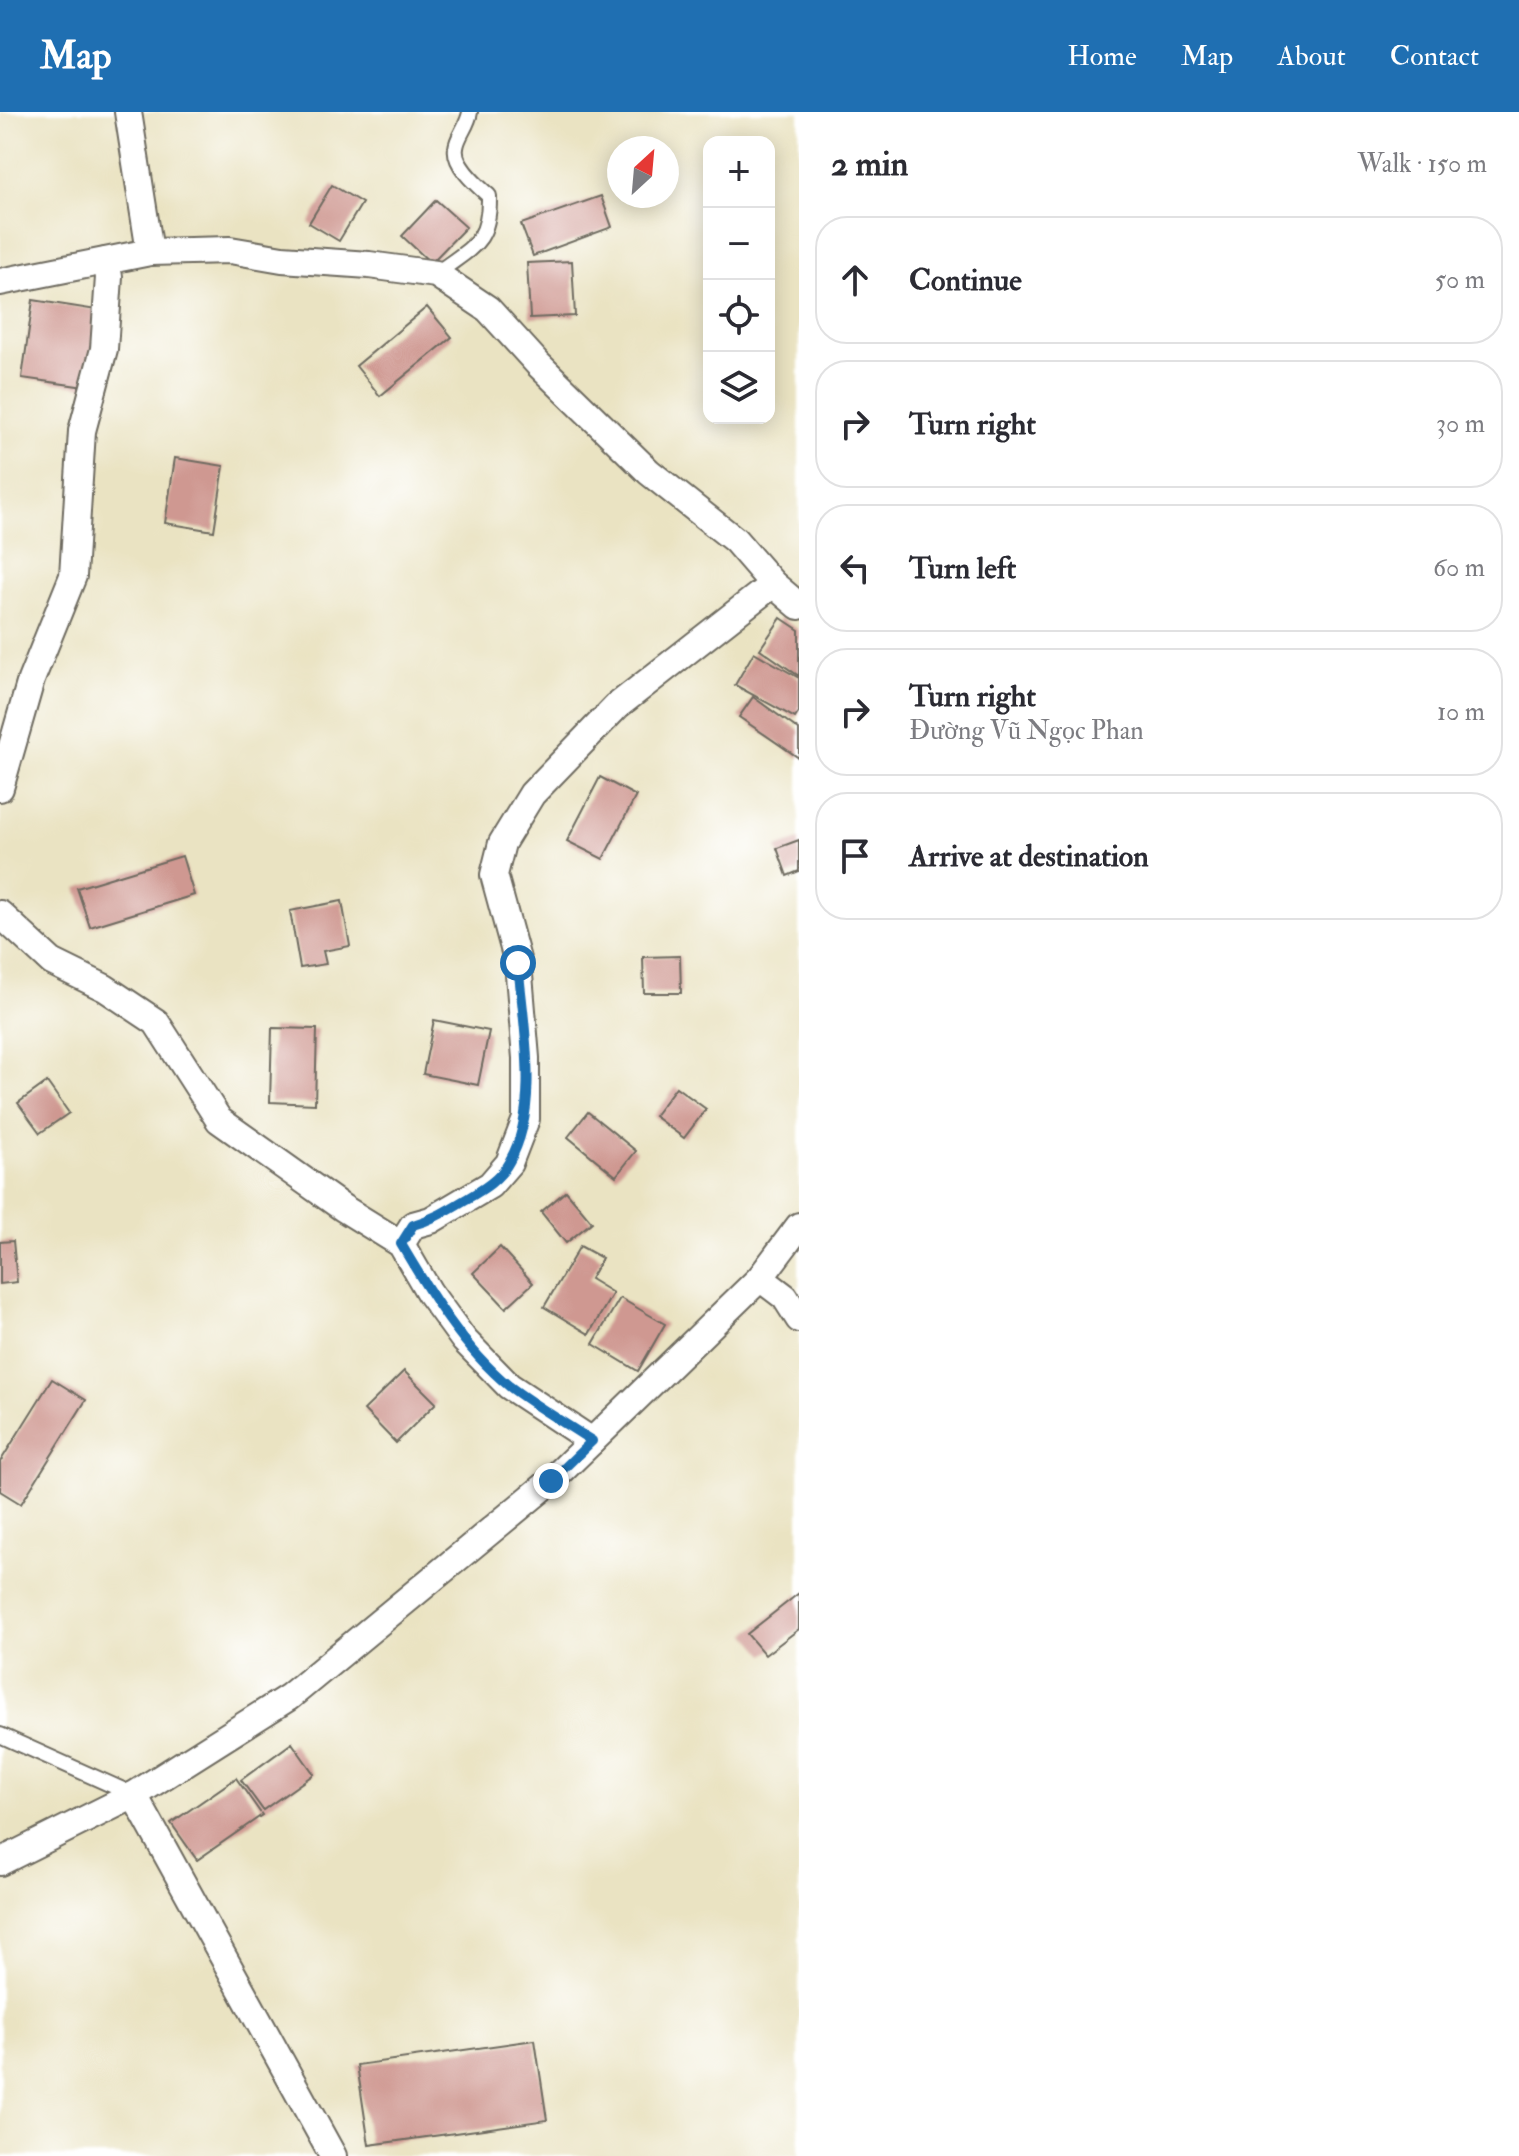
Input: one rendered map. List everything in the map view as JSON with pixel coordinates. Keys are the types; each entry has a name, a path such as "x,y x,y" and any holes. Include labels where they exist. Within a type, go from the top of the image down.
{"street":[{"path":"128,112 150,252"},
{"path":"0,282 150,252 230,250 282,259 369,265 436,274 488,309 538,364 649,472 735,540 773,584 799,606"},
{"path":"0,788 31,680 73,576 82,431 104,349 109,277 106,261"},
{"path":"401,1244 413,1225 431,1220 490,1185 509,1163 526,1119 526,1058 518,963 494,875 502,843 532,794 617,706 773,584"},
{"path":"0,914 52,962 105,988 156,1022 219,1120 343,1208 401,1244 429,1292 464,1340 509,1386 592,1441"},
{"path":"0,1862 134,1795 289,1697 551,1481 760,1278 799,1226"},
{"path":"760,1278 785,1297 799,1319"},
{"path":"134,1795 333,2156"}],"lane":[{"path":"436,274 480,239 490,220 489,196 457,158 455,147 470,112"},
{"path":"0,1735 134,1795"}],"building":[{"path":"332,185 362,203 339,241 309,223"},
{"path":"601,196 612,227 533,256 521,224"},
{"path":"436,200 466,227 431,263 402,236"},
{"path":"572,261 575,316 530,318 527,263"},
{"path":"33,300 103,311 92,388 22,378"},
{"path":"427,307 452,337 380,396 356,366"},
{"path":"175,458 224,466 214,531 165,523"},
{"path":"781,618 799,630 799,676 760,649"},
{"path":"754,652 799,678 799,712 795,718 735,685"},
{"path":"753,697 799,730 799,758 739,717"},
{"path":"600,777 636,796 603,859 567,841"},
{"path":"799,840 799,871 787,876 777,848"},
{"path":"182,856 194,895 90,927 77,888"},
{"path":"342,901 350,946 323,951 326,964 300,968 290,911"},
{"path":"680,956 681,993 644,993 643,957"},
{"path":"434,1020 489,1031 478,1085 423,1074"},
{"path":"272,1028 317,1029 315,1104 270,1102"},
{"path":"47,1082 69,1113 40,1133 18,1103"},
{"path":"676,1087 706,1109 684,1138 654,1116"},
{"path":"588,1112 636,1151 616,1176 568,1137"},
{"path":"566,1191 592,1222 566,1243 541,1212"},
{"path":"13,1241 17,1282 0,1284 0,1242"},
{"path":"580,1246 602,1258 590,1279 613,1293 589,1334 544,1307"},
{"path":"500,1247 533,1283 506,1308 473,1273"},
{"path":"620,1298 665,1324 638,1371 593,1344"},
{"path":"404,1371 436,1403 396,1443 364,1410"},
{"path":"52,1379 86,1400 21,1504 0,1491 0,1462"},
{"path":"799,1593 799,1629 765,1655 747,1634"},
{"path":"292,1743 314,1774 263,1810 241,1780"},
{"path":"236,1778 262,1815 197,1860 171,1823"},
{"path":"535,2040 547,2120 369,2145 357,2065"}],"route":[{"path":"518,963 526,1058 526,1119 509,1163 490,1185 431,1220 413,1225 401,1244 429,1292 464,1340 509,1386 592,1441 551,1481"}]}
